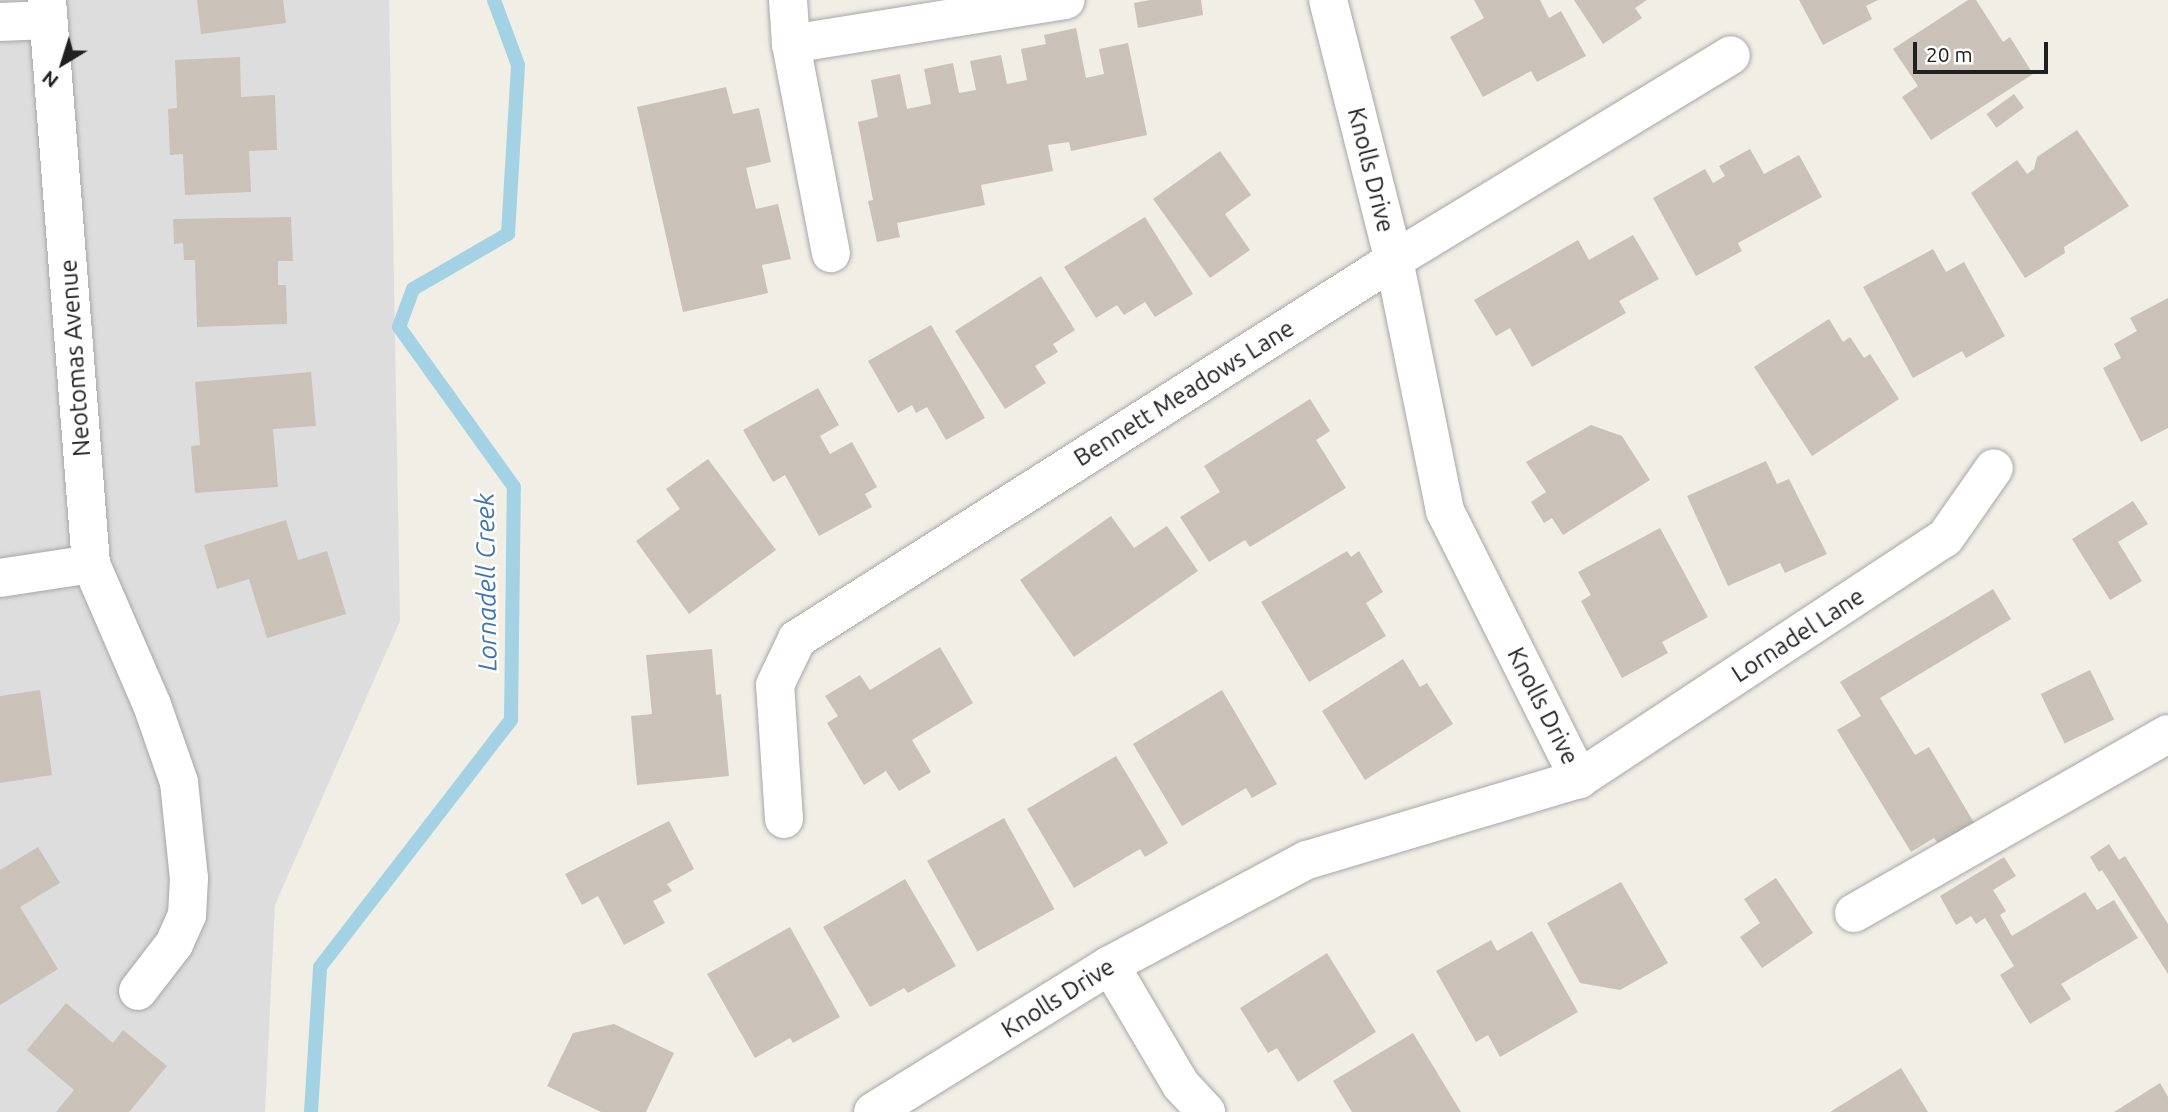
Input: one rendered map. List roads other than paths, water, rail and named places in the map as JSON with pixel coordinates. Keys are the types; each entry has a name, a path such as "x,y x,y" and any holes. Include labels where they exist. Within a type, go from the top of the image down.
{"street":[{"path":"788,0 791,44 831,253"},
{"path":"791,44 1065,0"},
{"name":"Knolls Drive","path":"873,1112 1110,965 1307,860 1579,779 1445,511 1394,260 1328,0"},
{"path":"0,22 48,10"},
{"name":"Neotomas Avenue","path":"48,10 91,564 152,705 179,782 189,891 187,915 174,944 138,991"},
{"name":"Bennett Meadows Lane","path":"784,819 775,685 797,639 1394,260 1731,55"},
{"name":"Lornadel Lane","path":"1579,779 1945,538 1993,468"},
{"path":"0,578 91,564"},
{"path":"1854,913 2168,734"},
{"path":"1110,965 1181,1085 1206,1112"}],"waterway":[{"name":"Lornadell Creek","path":"311,1112 320,967 511,720 514,487 399,327 413,289 508,234 518,65 494,0"}]}
